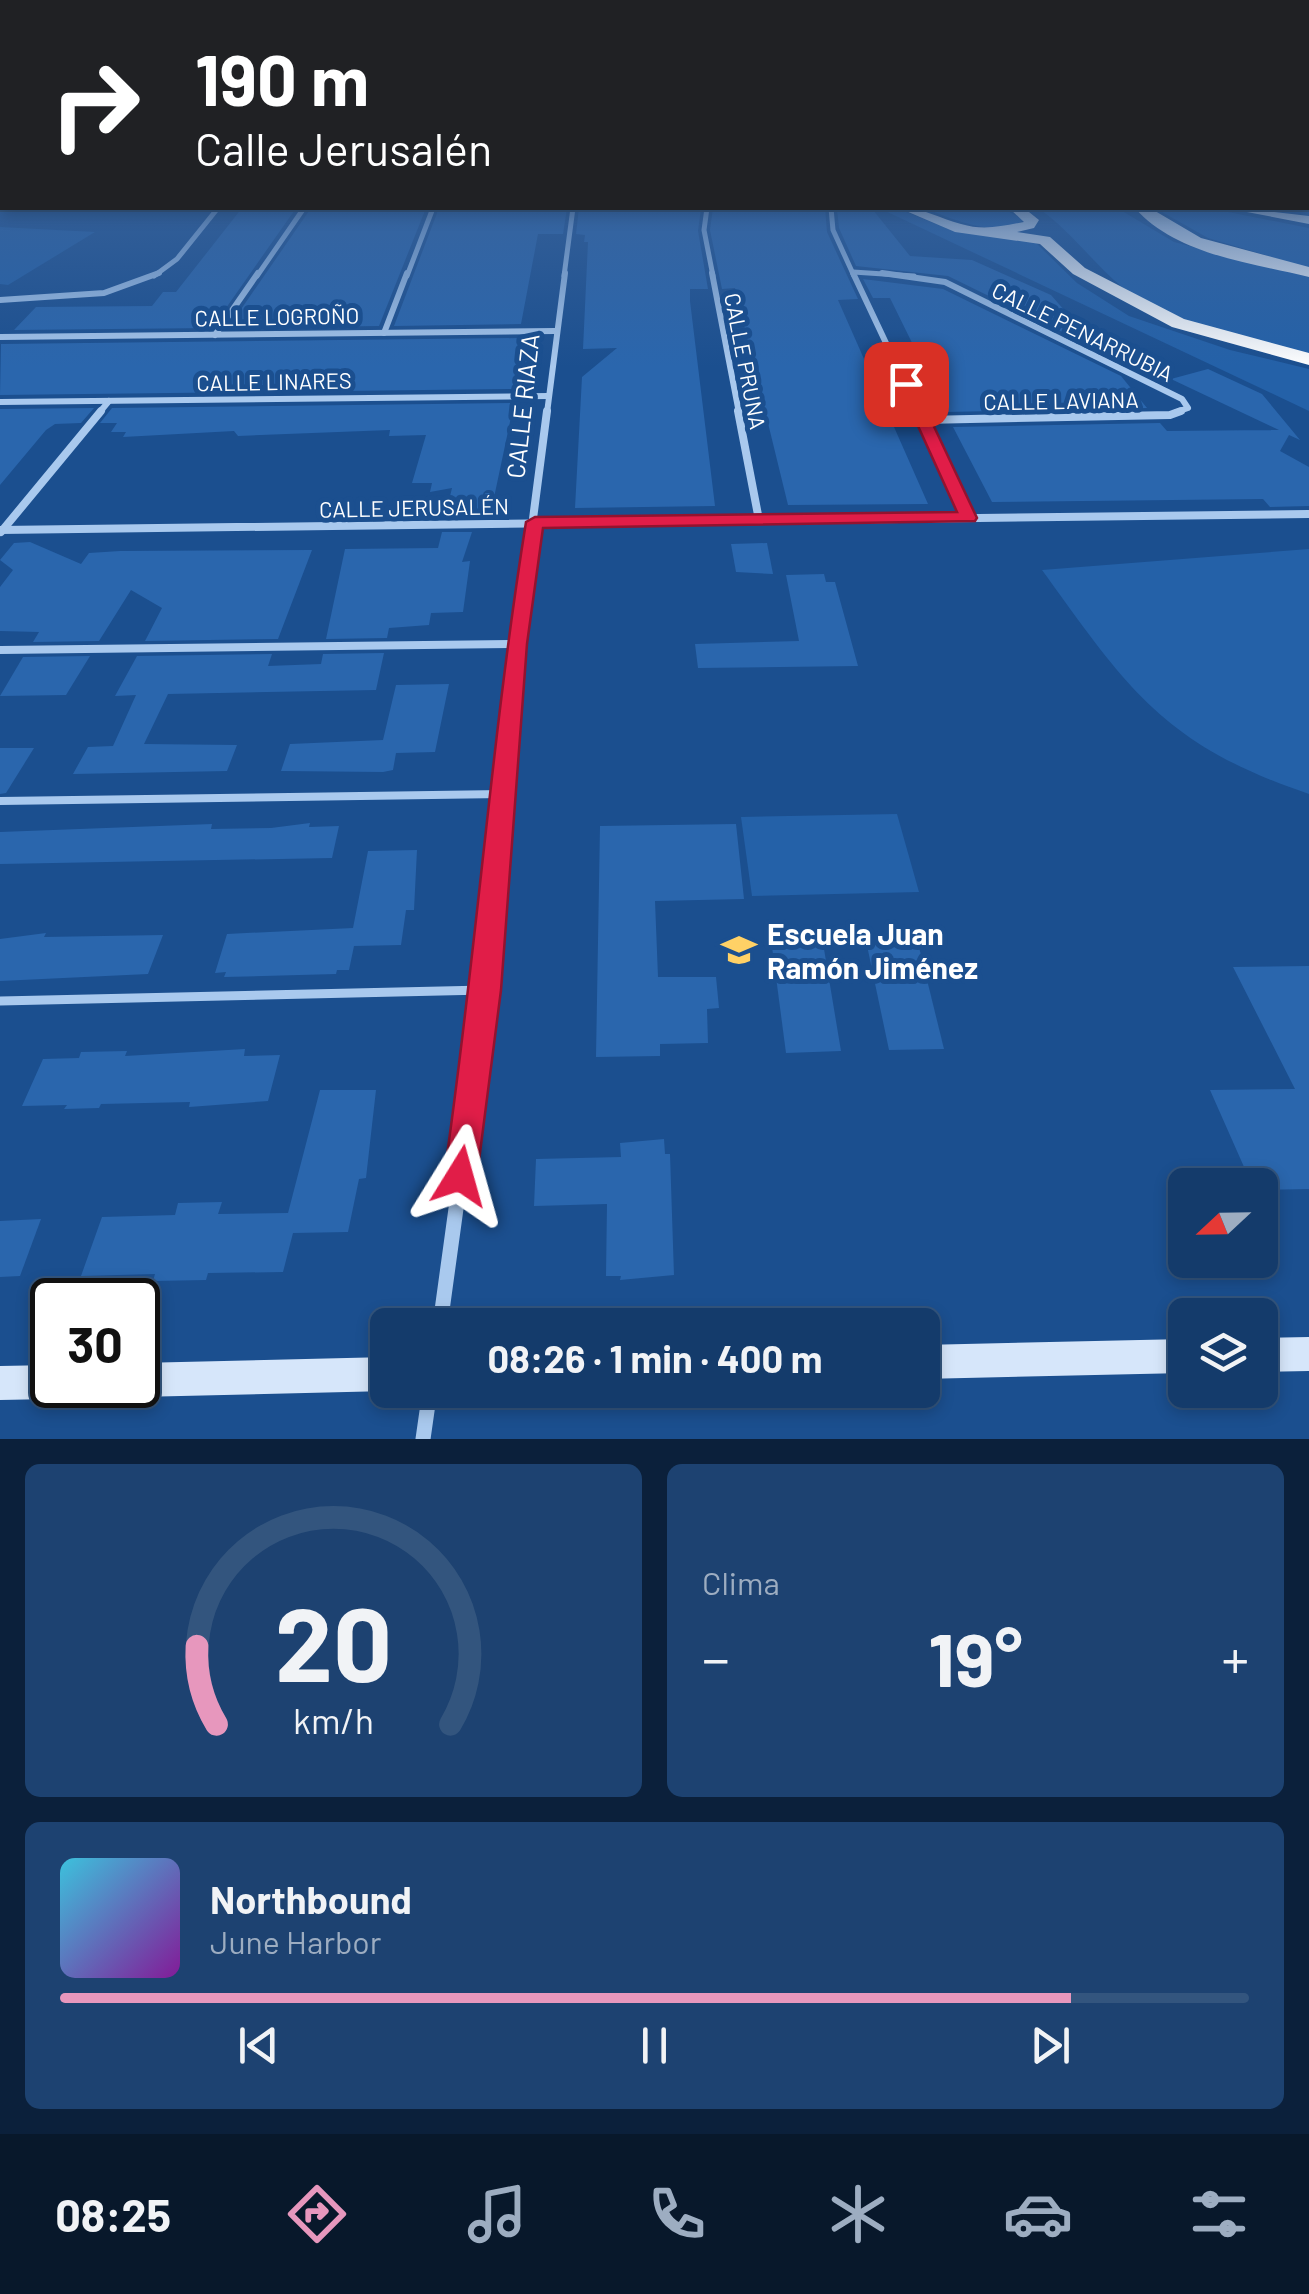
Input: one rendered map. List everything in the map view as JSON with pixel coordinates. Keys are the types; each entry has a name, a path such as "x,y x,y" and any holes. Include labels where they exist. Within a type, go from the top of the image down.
{"highway":[{"path":"978,232 1045,240 1079,271 1178,323 1309,359"},
{"path":"1060,232 1126,299"},
{"path":"1186,232 1210,245 1309,272"}],"street":[{"path":"0,300 57,299 106,291 162,272 197,232"},
{"path":"215,334 287,232"},
{"path":"384,333 424,232"},
{"name":"CALLE RIAZA","path":"442,1308 486,990 517,644 569,232"},
{"name":"CALLE PRUNA","path":"704,232 758,520"},
{"path":"834,232 968,518"},
{"name":"CALLE PENARRUBIA","path":"853,272 907,274 945,282 1182,399"},
{"name":"CALLE LOGROÑO","path":"0,336 555,331"},
{"name":"CALLE LINARES","path":"0,402 548,396"},
{"name":"CALLE LAVIANA","path":"924,420 1170,415 1188,408 1182,399"},
{"path":"1,531 109,401"},
{"name":"CALLE JERUSALÉN","path":"1,531 1309,514"},
{"path":"1278,1355 1309,1354"},
{"path":"940,1362 1168,1356"},
{"path":"160,1379 370,1374"},
{"path":"0,1383 30,1382"},
{"path":"423,1439 427,1408"}],"lane":[{"path":"0,650 517,644"},
{"path":"0,801 503,794"},
{"path":"0,1000 486,990"}],"shaded area":[{"path":"0,232 95,232 8,285 0,284"},
{"path":"930,232 1035,242 1077,283 1129,316 1230,350 1309,369 1309,411"},
{"path":"1066,232 1157,232 1174,242 1309,277 1309,354 1187,322 1142,301 1111,277"},
{"path":"1198,232 1309,232 1309,268"},
{"path":"1309,549 1309,794 1218,755 1153,708 1100,648 1042,570"},
{"path":"897,814 919,892 752,896 741,817"}],"building":[{"path":"223,232 279,232 212,328 14,330 36,307 152,306 163,292 176,292"},
{"path":"294,232 416,232 379,326 228,328"},
{"path":"430,232 563,232 538,234 521,324 394,326"},
{"path":"698,232 708,289 690,289 690,301 715,506 575,508 582,377 617,348 583,349 588,242 584,242 585,235 576,234"},
{"path":"710,232 827,232 858,299 838,300 928,504 788,505 735,288 722,289"},
{"path":"841,232 891,232 910,256 972,260 1051,295 1099,350 948,276 856,266"},
{"path":"863,279 943,289 1121,376 1147,408 946,412 890,298 873,298"},
{"path":"519,338 519,345 529,344 525,380 518,381 516,389 0,395 1,344"},
{"path":"1208,369 1262,394 1300,440 1289,435 1280,451 1309,467 1309,506 1270,507 1263,499 992,502 953,427 1160,423 1167,431 1279,430 1171,379"},
{"path":"514,403 492,507 480,507 477,517 445,517 452,488 430,492 432,483 412,483 426,435 389,436 390,430 238,436 234,431 123,437 126,432 111,432 117,423 100,423 112,408"},
{"path":"94,408 81,423 55,424 46,430 0,485 0,409"},
{"path":"442,532 472,532 462,562 470,561 463,612 431,613 429,625 389,628 387,638 326,639 345,549 438,548"},
{"path":"30,542 81,564 89,553 120,551 312,550 278,639 145,641 162,608 131,590 99,641 33,642 39,632 0,631 0,587 13,570 0,560 14,543"},
{"path":"767,543 773,574 736,572 731,544"},
{"path":"824,574 826,582 835,582 858,666 698,668 695,644 799,641 786,575"},
{"path":"384,653 376,690 168,694 144,744 237,745 227,771 73,774 88,747 113,746 136,695 115,696 137,656 272,654 268,666 321,664 323,654"},
{"path":"90,656 66,695 0,696 23,657"},
{"path":"449,684 435,752 396,753 393,770 383,772 281,771 290,744 383,740 396,685"},
{"path":"0,748 34,748 6,793 0,794"},
{"path":"310,823 309,827 339,826 332,858 0,864 0,832 212,824 211,829 271,828"},
{"path":"736,824 744,899 655,901 658,977 716,977 719,1008 707,1009 708,1043 660,1044 660,1056 596,1057 600,826"},
{"path":"417,850 414,910 406,910 401,945 354,946 349,970 337,970 336,974 224,977 226,972 215,973 227,934 353,928 368,851"},
{"path":"46,933 44,937 163,935 148,974 0,981 0,939"},
{"path":"916,935 944,1049 889,1050 865,936"},
{"path":"822,937 841,1051 786,1053 771,939"},
{"path":"1309,966 1309,1189 1278,1190 1278,1168 1244,1168 1210,1090 1295,1089 1233,967"},
{"path":"245,1049 244,1056 280,1055 268,1101 189,1107 190,1102 64,1109 67,1105 22,1106 43,1059 79,1058 81,1052 127,1051 125,1056"},
{"path":"320,1090 376,1090 366,1178 359,1179 348,1232 293,1233 283,1272 208,1273 206,1280 160,1281 154,1278 155,1274 81,1276 102,1217 175,1215 178,1203 222,1202 218,1214 288,1213"},
{"path":"664,1139 665,1154 670,1154 674,1275 620,1280 621,1276 606,1276 607,1204 534,1206 536,1159 621,1157 620,1143"},
{"path":"41,1219 20,1276 0,1277 0,1221"}],"place":[{"name":"Escuela Juan Ramón Jiménez","path":"739,950"}],"route":[{"path":"460,1176 486,990 517,644 535,522 968,518 906,384"}]}
